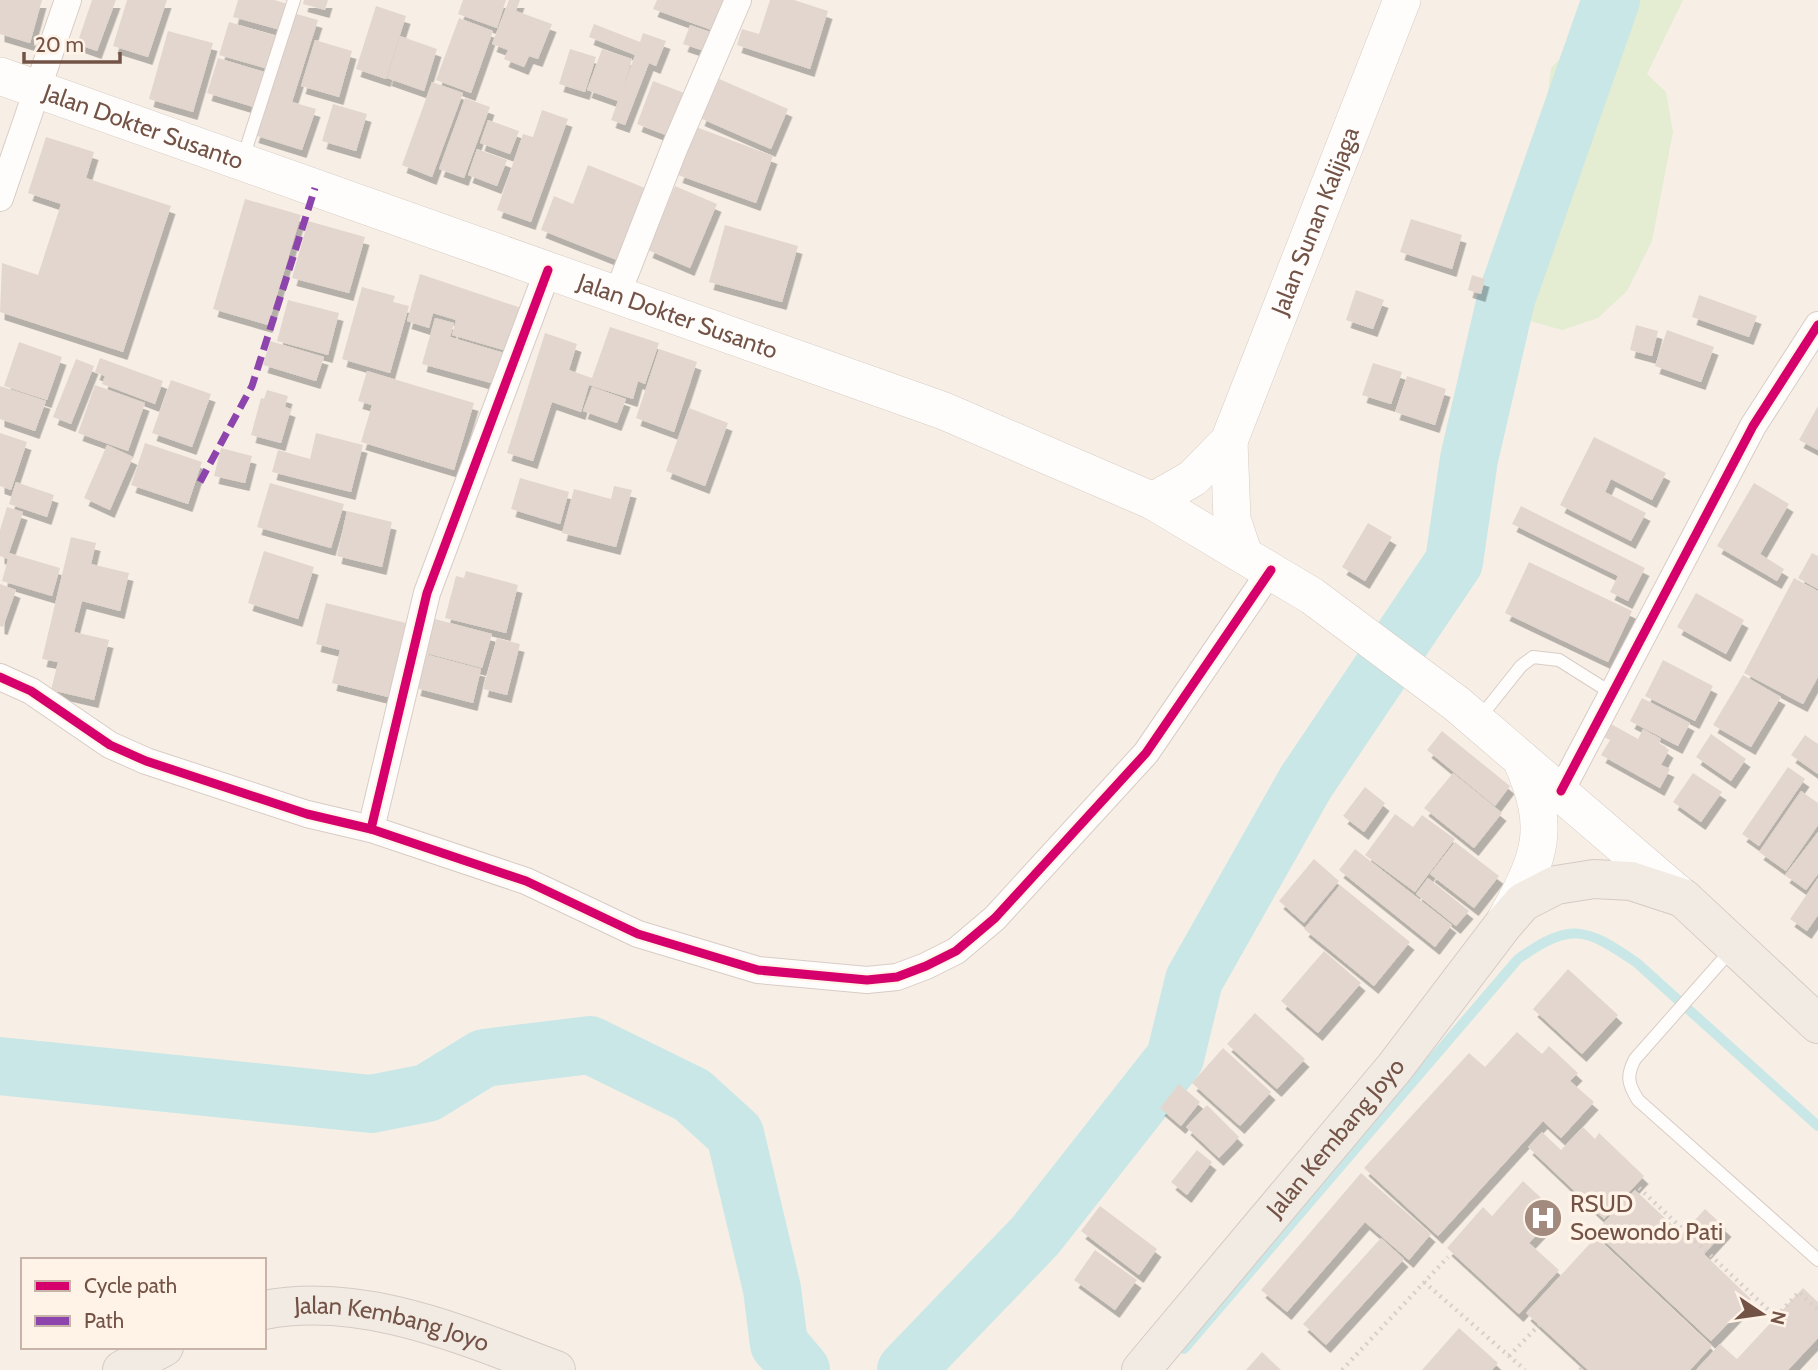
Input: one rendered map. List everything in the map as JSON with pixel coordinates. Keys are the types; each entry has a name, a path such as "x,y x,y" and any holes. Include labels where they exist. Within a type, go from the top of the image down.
{"main road":[{"name":"Jalan Sunan Kalijaga","path":"1153,501 1193,478 1229,441 1402,0"},
{"name":"Jalan Dokter Susanto","path":"0,76 944,411 1153,501 1312,596 1468,712 1683,898"},
{"name":"Jalan Sunan Kalijaga","path":"1229,441 1232,519 1257,561"},
{"path":"1513,913 1534,862 1540,816 1536,794 1519,755"},
{"path":"1513,913 1556,885 1594,879 1631,881 1683,898 1818,1024"},
{"name":"Jalan Kembang Joyo","path":"1141,1370 1395,1067 1513,913"},
{"name":"Jalan Kembang Joyo","path":"266,1310 279,1307 364,1308 453,1332 556,1370"},
{"path":"122,1370 160,1349"}],"street":[{"path":"0,198 68,0"},
{"path":"617,295 674,149 737,0"},
{"path":"371,829 427,593 548,270"},
{"path":"1561,791 1753,426 1818,325"},
{"path":"0,677 31,691 110,745 146,761 307,814 371,829 526,881 638,933 717,960 758,970 833,978 897,977 956,951 995,918 1146,754 1257,561"}],"lane":[{"path":"242,162 295,0"},
{"path":"1468,712 1533,657 1559,660 1614,694"},
{"path":"1735,945 1636,1059 1630,1070 1629,1085 1638,1100 1818,1260"}],"path":[{"path":"1639,1188 1776,1318 1799,1293 1818,1310"},
{"path":"1342,1370 1448,1257"},
{"path":"1424,1282 1525,1370"},
{"path":"1509,1356 1539,1325"}],"green space":[{"path":"1617,0 1683,0 1647,74 1666,92 1673,132 1652,241 1627,291 1598,318 1562,330 1491,310 1543,132 1551,68"}],"building":[{"path":"0,0 42,0 30,43 0,34"},
{"path":"92,0 116,0 97,51 77,44"},
{"path":"127,0 167,0 148,57 113,46"},
{"path":"238,0 274,0 291,5 284,31 233,17"},
{"path":"304,0 328,0 325,10 303,4"},
{"path":"463,0 506,0 497,28 458,14"},
{"path":"509,0 520,0 516,11 552,24 538,59 529,56 524,67 504,59 508,50 492,44"},
{"path":"657,0 728,0 717,32 653,9"},
{"path":"770,0 794,0 828,11 810,69 737,45 742,29 759,34"},
{"path":"376,6 406,16 386,79 356,69"},
{"path":"293,13 318,20 292,102 316,109 302,150 254,135"},
{"path":"459,18 493,31 471,93 436,80"},
{"path":"229,22 277,36 268,69 219,55"},
{"path":"594,24 640,42 643,33 666,41 656,66 649,63 625,125 611,120 618,101 587,90 602,49 632,59 624,86 635,55 589,37"},
{"path":"690,25 716,34 710,53 683,44"},
{"path":"168,31 213,43 193,112 149,99"},
{"path":"400,36 437,49 424,91 387,78"},
{"path":"315,40 352,51 339,97 301,86"},
{"path":"570,49 596,57 585,92 559,84"},
{"path":"218,58 268,73 257,108 207,93"},
{"path":"717,78 788,109 771,149 700,118"},
{"path":"653,81 692,96 676,139 637,124"},
{"path":"432,82 463,93 432,177 402,165"},
{"path":"465,98 490,107 464,178 439,169"},
{"path":"333,104 367,114 356,151 322,141"},
{"path":"542,110 568,119 531,222 497,210 523,134 533,137"},
{"path":"488,120 519,131 510,154 480,143"},
{"path":"696,127 773,156 756,203 678,175"},
{"path":"46,137 94,152 86,178 171,206 123,352 0,312 2,263 38,275 61,204 28,193"},
{"path":"477,149 507,160 497,186 468,175"},
{"path":"588,165 655,192 627,264 541,230 554,196 573,204"},
{"path":"675,186 717,204 690,268 648,250"},
{"path":"245,199 301,215 268,325 213,309"},
{"path":"1411,219 1462,235 1452,269 1400,252"},
{"path":"308,221 365,237 349,293 292,278"},
{"path":"725,225 798,246 782,302 709,282"},
{"path":"420,274 530,311 517,354 452,335 456,320 433,313 429,328 407,321"},
{"path":"1472,275 1485,279 1481,294 1468,290"},
{"path":"362,287 395,296 393,302 409,306 390,373 342,359"},
{"path":"1356,290 1384,300 1373,329 1346,320"},
{"path":"1699,295 1757,316 1749,337 1692,317"},
{"path":"288,300 339,313 328,355 277,341"},
{"path":"435,318 454,323 450,337 511,355 502,386 422,364"},
{"path":"1636,325 1658,331 1652,356 1630,350"},
{"path":"610,327 659,343 645,384 638,381 633,399 589,385 581,412 552,402 533,461 507,453 545,333 577,344 569,370 592,378"},
{"path":"1667,330 1714,347 1701,382 1655,366"},
{"path":"270,341 324,357 316,381 263,365"},
{"path":"19,342 62,357 47,400 4,386"},
{"path":"659,349 697,362 674,432 636,418"},
{"path":"100,358 163,381 155,404 102,384 105,376 95,372"},
{"path":"76,359 94,366 71,424 53,417"},
{"path":"1373,363 1402,372 1391,404 1362,395"},
{"path":"367,371 474,403 454,470 361,442 372,405 358,401"},
{"path":"1407,376 1446,389 1435,425 1395,412"},
{"path":"171,380 211,394 192,447 152,433"},
{"path":"95,385 145,403 128,451 78,433"},
{"path":"0,386 46,401 35,431 0,419"},
{"path":"592,387 626,399 617,423 583,411"},
{"path":"267,390 288,396 285,407 291,409 281,443 251,435 261,398 264,399"},
{"path":"1818,406 1818,450 1799,440"},
{"path":"689,408 728,423 705,486 666,471"},
{"path":"0,433 27,442 11,490 0,486"},
{"path":"316,433 363,445 351,492 272,472 278,450 310,459"},
{"path":"1594,437 1666,473 1652,500 1611,479 1605,492 1646,513 1631,541 1560,505"},
{"path":"145,443 202,462 188,504 131,485"},
{"path":"107,445 133,457 110,510 84,498"},
{"path":"221,448 252,456 245,483 214,476"},
{"path":"520,478 569,492 560,524 511,509"},
{"path":"16,482 54,495 47,517 9,504"},
{"path":"270,483 344,504 331,548 257,527"},
{"path":"1754,483 1789,504 1760,554 1784,569 1777,581 1717,546"},
{"path":"614,486 632,490 616,547 562,533 574,489 611,499"},
{"path":"1521,506 1645,568 1628,601 1610,592 1618,576 1512,524"},
{"path":"7,507 23,512 9,553 60,568 52,596 2,581 8,559 0,556 0,530"},
{"path":"347,511 392,522 382,567 337,556"},
{"path":"1368,523 1392,537 1365,581 1342,567"},
{"path":"71,537 96,543 91,564 129,573 120,611 82,601 74,632 109,640 94,700 51,690 58,662 42,659"},
{"path":"264,551 314,567 298,619 248,603"},
{"path":"1812,553 1818,556 1818,589 1798,578"},
{"path":"1529,562 1632,611 1608,662 1505,613"},
{"path":"466,571 518,585 506,633 445,618 456,576 464,578"},
{"path":"1794,578 1818,591 1818,677 1803,704 1744,673"},
{"path":"0,584 16,590 3,627 0,626"},
{"path":"1696,593 1744,620 1726,654 1677,627"},
{"path":"326,603 406,623 388,697 332,683 340,650 316,644"},
{"path":"431,618 492,634 482,668 422,652"},
{"path":"497,638 520,644 507,695 483,689"},
{"path":"425,654 481,669 473,703 416,688"},
{"path":"1663,660 1713,686 1695,721 1645,696"},
{"path":"1743,675 1781,697 1751,747 1713,725"},
{"path":"1642,698 1690,723 1678,746 1630,721"},
{"path":"1611,724 1638,739 1643,729 1661,739 1659,743 1669,750 1661,765 1670,769 1660,788 1601,755 1610,740 1604,737"},
{"path":"1442,731 1510,786 1495,806 1427,750"},
{"path":"1711,734 1746,759 1731,781 1696,757"},
{"path":"1805,735 1818,744 1818,774 1791,755"},
{"path":"1788,767 1805,779 1759,846 1742,834"},
{"path":"1453,773 1502,813 1474,848 1424,808"},
{"path":"1693,773 1722,792 1701,822 1673,802"},
{"path":"1365,787 1385,803 1364,832 1343,816"},
{"path":"1801,791 1818,803 1818,825 1786,871 1759,852"},
{"path":"1395,814 1413,827 1422,815 1455,839 1415,892 1365,855"},
{"path":"1818,832 1818,874 1806,890 1785,875"},
{"path":"1455,842 1499,876 1474,908 1430,874"},
{"path":"1355,849 1452,925 1435,947 1339,870"},
{"path":"1314,859 1339,881 1304,923 1279,901"},
{"path":"1428,878 1469,911 1456,926 1416,894"},
{"path":"1818,878 1818,915 1807,931 1790,919"},
{"path":"1340,885 1410,942 1374,986 1304,929"},
{"path":"1324,951 1361,983 1318,1033 1281,1001"},
{"path":"1568,969 1618,1015 1582,1054 1533,1009"},
{"path":"1255,1013 1305,1059 1277,1089 1227,1044"},
{"path":"1517,1032 1542,1054 1549,1046 1578,1073 1570,1081 1594,1102 1561,1138 1543,1121 1438,1236 1364,1168 1469,1053 1485,1067"},
{"path":"1223,1048 1271,1092 1240,1126 1192,1083"},
{"path":"1179,1084 1200,1102 1181,1126 1160,1108"},
{"path":"1207,1105 1239,1137 1219,1158 1186,1127"},
{"path":"1583,1127 1595,1139 1599,1133 1644,1176 1604,1219 1528,1147 1542,1132 1561,1150"},
{"path":"1197,1150 1212,1162 1187,1195 1171,1182"},
{"path":"1361,1173 1431,1234 1409,1260 1365,1222 1287,1312 1261,1290"},
{"path":"1523,1181 1557,1213 1529,1243 1559,1270 1519,1314 1447,1248 1483,1207 1492,1216"},
{"path":"1635,1190 1682,1234 1705,1209 1727,1229 1704,1254 1751,1299 1711,1341 1595,1232"},
{"path":"1100,1206 1157,1249 1139,1275 1081,1231"},
{"path":"1596,1237 1712,1346 1690,1370 1588,1370 1526,1313"},
{"path":"1381,1238 1404,1259 1326,1345 1303,1324"},
{"path":"1095,1250 1137,1280 1115,1310 1074,1280"},
{"path":"1803,1288 1818,1302 1818,1338 1788,1370 1696,1370 1720,1344 1737,1359"},
{"path":"1459,1328 1498,1363 1492,1370 1422,1370"},
{"path":"1262,1352 1281,1370 1246,1370"}],"waterway":[{"path":"906,1370 1035,1236 1175,1058 1194,980 1306,782 1454,562 1469,459 1506,299 1611,0"},
{"path":"1184,1349 1518,959 1552,939 1565,935 1590,936 1637,963 1818,1126"},
{"path":"0,1066 371,1104 427,1093 484,1058 590,1045 692,1095 735,1134 772,1289 779,1344 801,1370"}],"marked path":[{"path":"200,482 252,386 315,188"}],"cycle path":[{"path":"371,829 427,593 548,270"},
{"path":"1561,791 1753,426 1818,325"},
{"path":"0,677 31,691 110,745 146,761 307,814 371,829 526,881 638,934 758,970 867,980 897,977 926,966 956,951 995,918 1146,753 1271,570"}],"place":[{"name":"RSUD Soewondo Pati","path":"1543,1218"}]}
